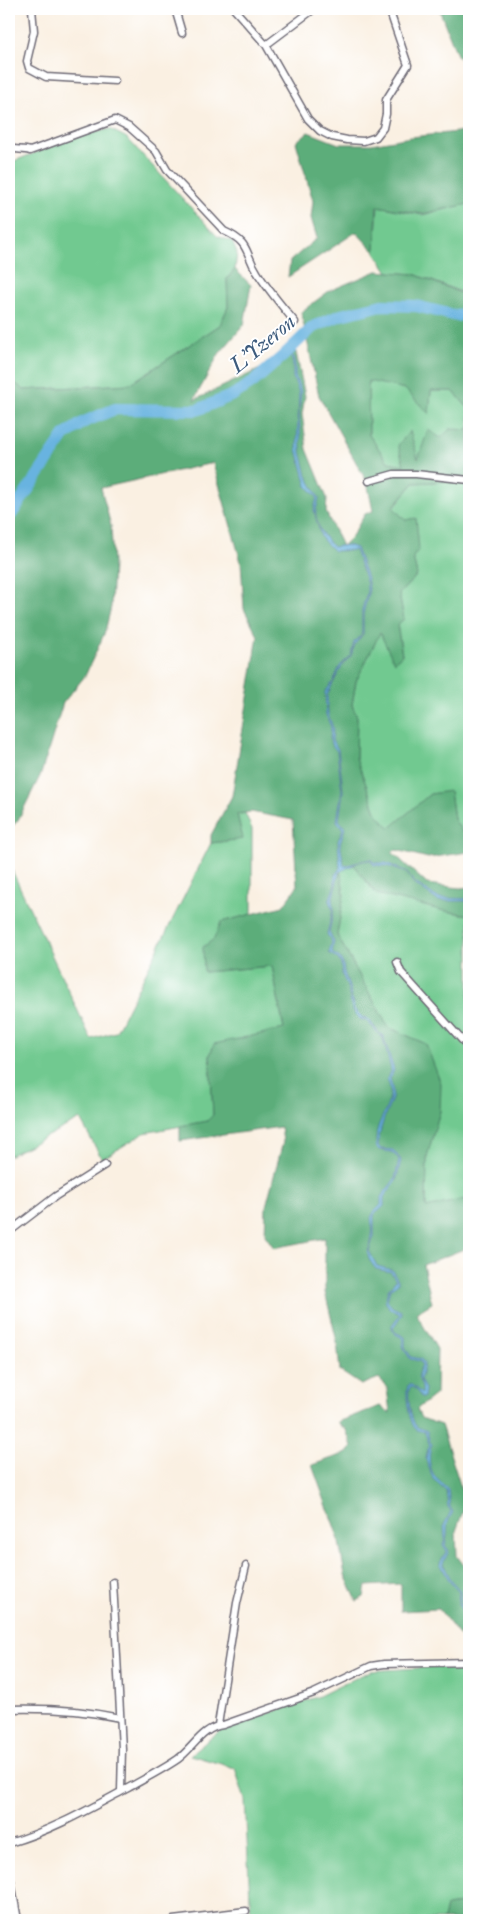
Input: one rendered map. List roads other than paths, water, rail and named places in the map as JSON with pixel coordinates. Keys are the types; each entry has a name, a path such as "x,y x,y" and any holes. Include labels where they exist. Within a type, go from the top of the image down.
{"street":[{"path":"32,9 34,31 27,61 29,68 46,77 114,81"},
{"path":"175,9 182,33"},
{"path":"234,9 266,45 308,119 320,131 340,139 364,141 376,137 383,128 386,100 408,65 389,9"},
{"path":"266,45 314,9"},
{"path":"9,147 11,149 30,151 115,120 129,127 156,151 167,170 224,231 236,237 248,250 256,271 295,322"},
{"path":"369,481 394,474 416,474 469,480"},
{"path":"397,962 401,972 469,1048"},
{"path":"9,1232 56,1196 105,1165"},
{"path":"218,1725 237,1603 246,1566"},
{"path":"113,1582 120,1718 121,1791"},
{"path":"9,1843 56,1826 121,1791 179,1758 204,1734 218,1725 314,1693 371,1666 469,1662"},
{"path":"9,1709 46,1708 100,1713 120,1718"},
{"path":"9,1871 18,1920"},
{"path":"173,1920 246,1911"}],"water":[{"path":"291,348 295,365 295,376 301,392 299,412 301,452 307,476 319,498 316,520 314,510 317,497 307,486 297,449 299,393 293,377 293,364 289,350"},
{"path":"317,521 323,535 333,547 347,545 356,548 369,589 363,614 363,634 355,644 351,656 343,664 327,695 328,714 333,728 332,741 338,749 343,791 339,820 345,828 340,843 344,866 359,862 339,872 332,901 334,909 329,932 334,941 332,953 340,958 343,964 354,1009 363,1018 368,1019 383,1036 394,1070 390,1079 393,1091 391,1101 381,1128 378,1146 381,1149 393,1150 401,1160 396,1181 384,1197 384,1206 374,1215 374,1236 369,1251 377,1266 392,1270 398,1280 398,1283 390,1289 387,1300 392,1307 401,1311 402,1314 393,1328 395,1332 405,1337 405,1347 411,1357 421,1359 424,1364 420,1380 425,1389 424,1397 422,1398 414,1388 410,1387 409,1390 412,1418 416,1426 427,1431 432,1444 429,1457 431,1470 437,1479 448,1489 450,1507 453,1512 447,1526 445,1545 449,1551 443,1563 451,1580 460,1591 460,1603 469,1623 458,1604 459,1592 450,1582 440,1563 447,1551 443,1545 445,1539 444,1525 451,1511 448,1507 446,1490 433,1479 426,1459 430,1446 425,1432 414,1427 408,1409 408,1385 412,1385 422,1394 422,1386 419,1378 418,1374 422,1365 420,1361 410,1359 403,1346 403,1338 392,1330 392,1325 400,1314 390,1309 385,1301 388,1290 396,1280 391,1272 376,1269 368,1256 373,1230 371,1217 381,1205 381,1197 395,1179 399,1159 392,1152 379,1150 376,1147 377,1129 390,1098 387,1079 391,1069 383,1038 367,1021 360,1019 352,1009 341,964 338,959 329,953 332,942 327,934 333,910 329,901 335,885 335,875 340,868 338,841 343,829 337,821 342,790 337,751 330,740 331,727 326,715 325,692 333,682 340,666 351,655 354,642 362,635 362,610 367,592 367,584 355,550 334,551 321,537"},
{"path":"370,859 375,863 386,863 407,873 387,866 374,865 370,860 364,861"},
{"path":"408,875 415,883 438,898 469,899 469,901 438,901 414,884"}],"waterway":[{"name":"L'Yzeron","path":"9,515 11,515 65,435 84,422 115,409 197,410 233,395 252,383 313,327 341,315 382,305 416,306 457,316 469,311"}]}
